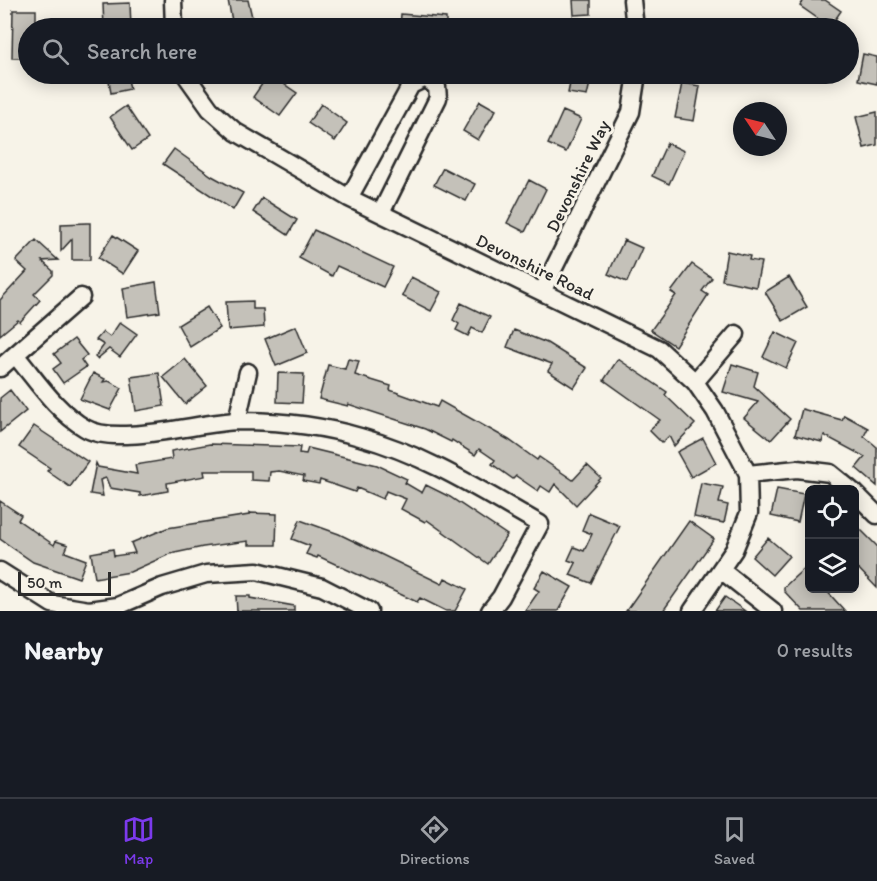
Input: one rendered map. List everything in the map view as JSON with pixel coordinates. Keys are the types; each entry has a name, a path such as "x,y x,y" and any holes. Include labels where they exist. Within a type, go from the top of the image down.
{"street":[{"path":"173,0 174,18"},
{"path":"632,0 634,18"},
{"name":"Devonshire Road","path":"192,84 210,109 236,132 349,198 659,349 695,382 715,411 748,474 749,513 734,550 692,611"},
{"path":"349,198 413,84"},
{"path":"381,213 438,98 437,87 433,84"},
{"name":"Devonshire Way","path":"542,292 631,112 635,84"},
{"path":"0,368 81,297"},
{"path":"695,382 736,334"},
{"path":"16,356 56,406 86,429 114,436 237,421 292,425 360,436 438,465 540,524 501,597 490,611"},
{"path":"237,421 248,372"},
{"path":"748,474 797,469 830,473 846,485"},
{"path":"859,496 877,515"},
{"path":"721,570 773,611"},
{"path":"0,571 52,604 89,610 118,606 162,587 206,574 257,571 322,586 360,609"}],"building":[{"path":"228,0 248,0 252,17 231,18"},
{"path":"573,0 591,0 591,14 574,15"},
{"path":"804,0 825,0 841,11 836,18 817,18 800,6"},
{"path":"130,3 131,18 104,18 103,4"},
{"path":"13,10 36,10 36,18 18,18 18,58 12,58"},
{"path":"401,14 446,18 401,18"},
{"path":"863,54 877,57 877,84 859,80"},
{"path":"110,84 129,84 130,89 111,93"},
{"path":"262,84 284,84 297,93 280,116 253,97"},
{"path":"570,84 590,84 587,96 568,93"},
{"path":"682,84 700,86 694,121 675,118"},
{"path":"480,101 496,110 478,140 463,131"},
{"path":"321,104 347,123 335,141 308,123"},
{"path":"126,106 148,139 132,150 110,117"},
{"path":"563,111 581,119 566,152 548,144"},
{"path":"877,112 877,145 864,148 856,117"},
{"path":"667,143 684,151 669,184 652,176"},
{"path":"174,149 212,176 243,193 233,210 163,164"},
{"path":"443,168 475,184 466,201 434,185"},
{"path":"529,180 546,189 525,232 507,223"},
{"path":"262,198 297,220 288,235 253,212"},
{"path":"90,223 90,260 72,260 72,239 61,251 61,224"},
{"path":"314,230 393,267 383,287 337,266 332,276 299,258"},
{"path":"113,235 138,251 123,274 98,258"},
{"path":"36,240 58,260 42,261 53,271 53,275 34,294 40,300 20,322 18,320 0,335 0,300 27,271 16,261"},
{"path":"624,240 642,248 627,282 608,274"},
{"path":"727,251 750,256 749,260 761,262 756,287 722,280"},
{"path":"692,264 712,278 702,291 708,295 675,346 651,330 676,295 671,292"},
{"path":"411,277 441,292 431,311 402,296"},
{"path":"789,277 807,307 783,321 765,292"},
{"path":"156,282 160,312 127,317 123,288"},
{"path":"253,301 253,309 263,309 264,327 228,330 226,302"},
{"path":"461,303 490,317 482,333 472,328 468,336 456,330 459,324 453,320"},
{"path":"207,307 220,328 190,347 178,325"},
{"path":"120,322 137,334 120,357 109,349 97,359 95,357 104,345 96,340 103,332 110,337"},
{"path":"296,326 307,353 276,366 265,339"},
{"path":"514,330 547,343 587,368 574,388 548,371 552,364 507,347"},
{"path":"775,332 798,343 786,368 763,357"},
{"path":"74,339 87,355 81,360 86,367 63,383 53,369 61,363 54,354"},
{"path":"185,359 207,386 185,404 163,377"},
{"path":"348,359 359,361 355,375 391,386 390,390 437,407 440,401 509,440 537,460 539,457 573,480 587,465 601,478 576,505 555,484 550,492 541,486 538,491 516,476 513,479 492,464 495,460 479,449 475,455 452,440 451,442 425,429 348,404 348,406 319,399 328,365 345,369"},
{"path":"618,359 667,392 665,395 695,424 674,446 669,436 662,443 649,430 660,420 604,380"},
{"path":"732,364 758,372 754,386 790,419 771,440 744,418 758,402 723,392"},
{"path":"93,373 105,379 103,382 109,381 122,388 110,410 80,399"},
{"path":"159,373 164,406 136,411 131,377"},
{"path":"278,373 304,374 302,403 277,402"},
{"path":"10,390 26,411 0,432 0,398"},
{"path":"802,409 842,420 844,415 868,428 864,436 877,447 877,486 856,468 865,457 824,435 822,442 795,435"},
{"path":"34,426 88,462 70,487 47,471 50,468 19,447"},
{"path":"703,438 716,463 691,477 677,452"},
{"path":"210,444 300,447 299,453 306,454 308,448 377,465 407,479 405,483 422,493 426,485 450,497 507,535 488,564 427,520 425,522 401,509 406,499 386,491 383,499 357,488 355,492 320,480 319,484 303,481 304,476 279,471 270,472 269,481 251,480 251,471 204,471 205,476 167,483 168,491 140,496 140,493 110,488 106,478 100,480 103,496 90,494 96,463 98,467 137,474 135,465 172,459 171,451"},
{"path":"701,483 723,487 719,503 728,505 724,523 694,517"},
{"path":"777,489 804,494 798,522 771,516"},
{"path":"0,501 21,515 18,520 54,545 56,541 68,545 65,552 86,560 79,578 33,562 0,539"},
{"path":"249,513 277,514 276,545 248,545 248,541 203,547 170,554 130,572 95,578 91,553 113,549 114,556 135,553 131,543 167,528 249,515"},
{"path":"589,513 620,526 591,583 570,575 576,563 568,560 574,547 584,551 592,534 582,530"},
{"path":"300,520 339,534 442,584 445,578 467,589 455,611 446,611 420,598 417,602 318,556 317,558 306,554 310,546 292,539"},
{"path":"689,521 714,539 663,611 626,611"},
{"path":"859,528 877,546 877,588 859,569"},
{"path":"768,538 789,556 772,575 752,557"},
{"path":"805,568 805,593 829,593 845,611 803,611 784,591 784,587"},
{"path":"544,571 572,587 558,611 525,611 539,591 534,588"},
{"path":"236,596 250,596 250,598 294,606 294,611 237,611"},
{"path":"725,597 745,611 715,611"}]}
